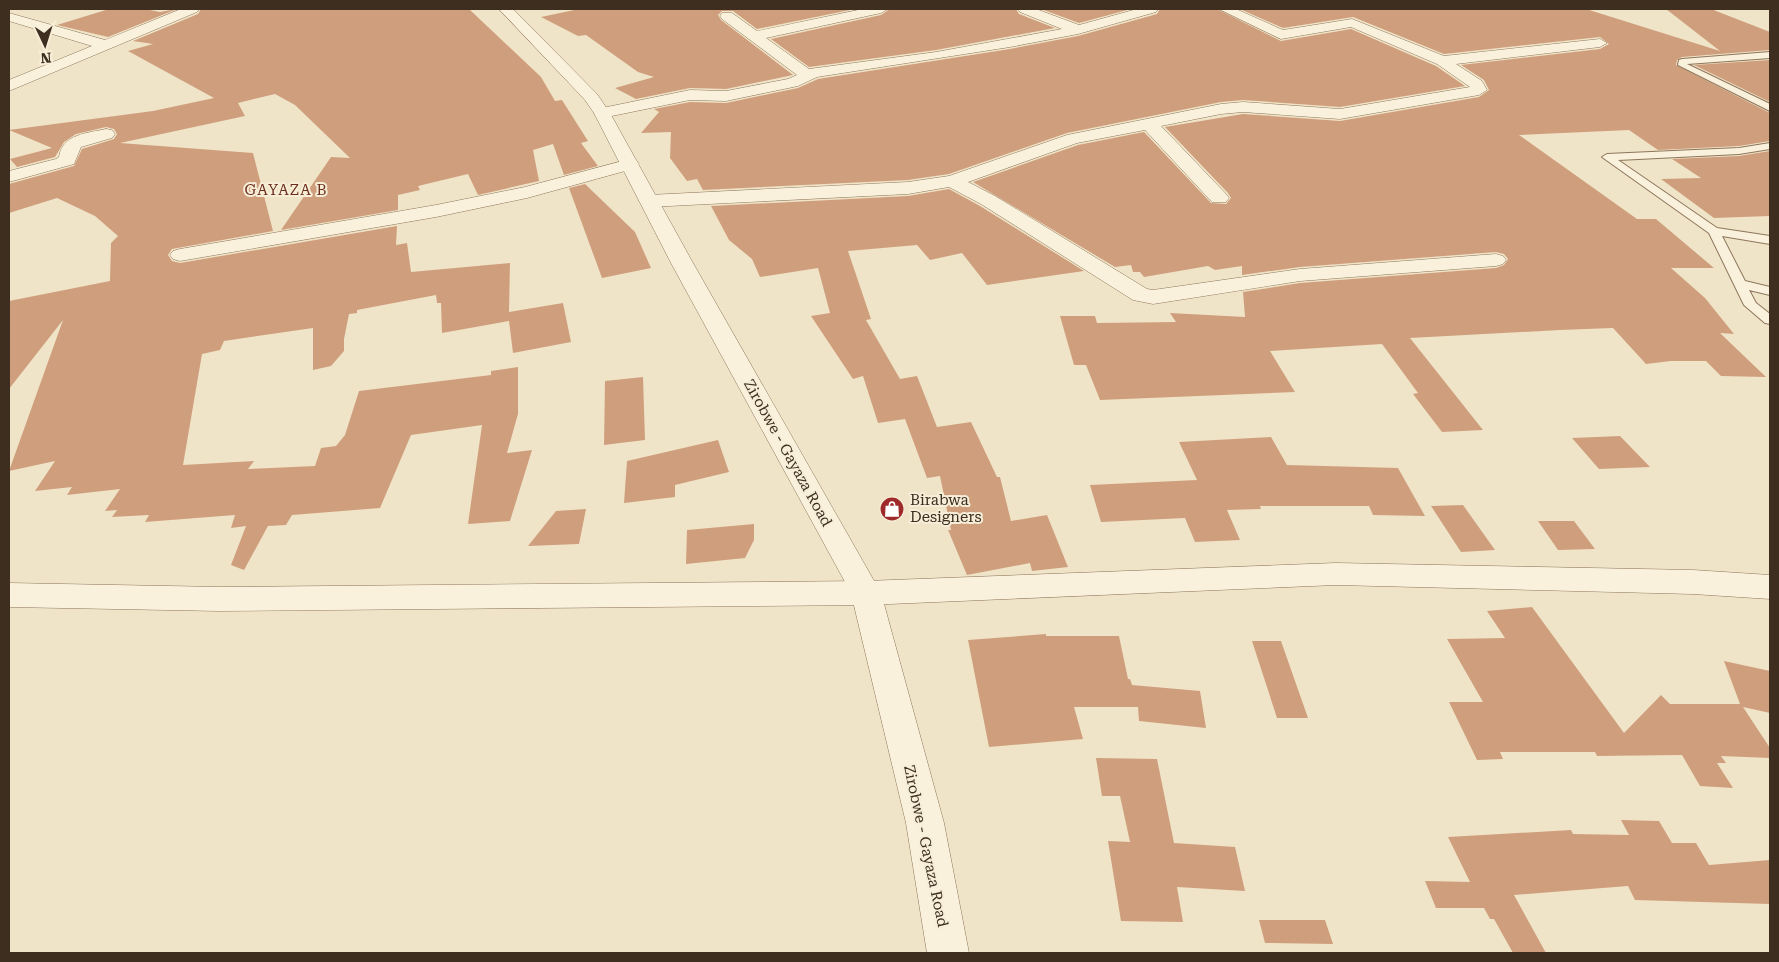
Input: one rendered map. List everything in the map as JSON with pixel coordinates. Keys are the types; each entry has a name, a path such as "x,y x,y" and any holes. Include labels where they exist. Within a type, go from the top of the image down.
{"street":[{"path":"9,86 192,9"},
{"name":"Zirobwe - Gayaza Road","path":"506,9 591,97 602,113 866,593 925,823 948,953"},
{"path":"753,36 881,9"},
{"path":"1025,9 1078,30"},
{"path":"602,113 690,95 726,96 792,82 806,74 936,56 1078,30 1151,9"},
{"path":"649,200 908,188 952,181 1073,139 1242,107 1340,114 1479,90 1476,84 1442,61 1352,24 1281,35 1226,9"},
{"path":"728,16 806,74"},
{"path":"9,17 105,45"},
{"path":"1442,61 1600,43"},
{"path":"1149,124 1219,198"},
{"path":"9,177 62,163 68,160 70,146 80,140 106,134"},
{"path":"180,255 436,211 527,192 630,164"},
{"path":"952,181 988,200 1141,295 1152,297 1300,275 1496,260"},
{"path":"9,596 220,599 866,593 1336,574 1693,582 1770,587"}],"lane":[{"path":"1770,55 1682,62 1682,65 1770,108"},
{"path":"1770,146 1739,151 1607,157 1714,231 1770,240"},
{"path":"1714,231 1751,305 1770,320"},
{"path":"1739,284 1770,291"}],"building":[{"path":"109,9 145,9 160,12 177,9 108,37 57,25"},
{"path":"201,9 469,9 541,77 555,101 562,100 588,141 581,143 598,166 564,175 553,144 533,150 539,181 478,195 468,174 418,186 420,190 398,195 398,210 281,230 331,157 350,158 295,105 275,94 238,103 245,116 120,143 253,153 273,231 172,249 168,255 172,261 180,263 397,226 396,245 407,243 411,272 510,263 509,312 563,303 571,342 513,353 509,321 442,333 441,303 437,303 436,295 357,310 357,313 349,314 344,339 344,351 331,366 313,370 313,328 224,341 220,350 202,354 183,465 254,461 248,469 315,466 321,448 336,446 345,435 359,391 491,375 491,371 518,367 518,414 507,453 532,450 510,521 468,524 482,425 411,435 380,508 292,515 286,525 268,526 244,570 231,565 246,526 231,528 235,515 145,522 149,515 112,517 117,510 105,511 120,489 67,495 72,487 35,491 55,461 9,471 63,320 9,389 9,301 110,281 111,243 118,236 95,216 57,198 9,213 9,184 74,166 82,149 114,139 117,134 114,129 106,127 76,134 64,142 55,157 17,167 10,159 52,148 9,130 153,111 214,98 128,51 153,44 133,41 198,14"},
{"path":"579,9 855,9 757,29 733,11 722,11 718,15 721,20 793,75 726,89 690,88 636,99 615,88 654,77 638,72 586,35 578,36 541,17"},
{"path":"890,9 1016,9 1019,14 1055,28 936,50 809,67 771,39 881,15"},
{"path":"1041,9 1131,9 1079,23"},
{"path":"1160,9 1217,9 1281,41 1351,29 1436,66 1465,86 1340,107 1243,100 1221,102 1067,133 949,174 908,180 703,190 697,179 687,181 670,158 671,132 641,133 659,112 654,109 690,102 726,103 798,88 818,79 1010,49 1078,36 1157,14"},
{"path":"1240,9 1586,9 1720,51 1666,9 1711,9 1770,32 1770,50 1682,57 1677,60 1676,65 1770,113 1770,141 1739,146 1658,150 1629,130 1519,135 1637,219 1656,219 1714,268 1671,268 1705,298 1734,334 1720,333 1766,377 1721,376 1706,361 1671,361 1646,364 1613,328 1410,338 1483,430 1442,432 1413,394 1418,393 1382,344 1270,351 1295,392 1100,400 1086,365 1074,365 1060,316 1095,316 1097,323 1176,322 1170,313 1245,317 1243,292 1300,283 1496,268 1504,265 1508,259 1504,254 1496,252 1300,267 1242,275 1242,266 1215,270 1208,266 1144,277 1140,272 1133,272 1131,265 1115,267 973,182 1078,145 1144,132 1211,203 1226,204 1231,198 1228,193 1165,127 1243,114 1340,121 1479,97 1489,90 1484,80 1461,65 1600,49 1609,44 1600,37 1444,54 1353,17 1283,28"},
{"path":"1770,60 1770,102 1694,65"},
{"path":"1770,151 1770,216 1714,218 1661,179 1701,178 1672,159 1739,156"},
{"path":"585,184 635,232 651,268 602,278 569,188"},
{"path":"949,189 980,206 1084,271 987,285 962,253 930,260 917,245 848,251 871,319 866,320 900,379 917,376 937,427 971,422 997,477 1000,477 1011,521 1047,515 1068,567 1032,571 1030,563 967,575 948,530 951,530 940,476 927,478 905,419 878,423 863,376 853,379 811,316 830,313 818,268 760,277 752,259 729,240 711,206 908,196"},
{"path":"643,377 645,440 604,445 605,381"},
{"path":"1620,436 1650,467 1599,469 1572,438"},
{"path":"1271,437 1287,465 1398,468 1425,516 1373,515 1369,506 1260,506 1261,509 1227,510 1240,540 1195,542 1185,518 1101,522 1090,485 1197,480 1179,442"},
{"path":"718,440 729,472 675,485 675,497 624,503 627,461"},
{"path":"1463,505 1495,550 1461,552 1431,506"},
{"path":"586,509 579,544 528,546 556,511"},
{"path":"1538,521 1574,521 1595,549 1558,550"},
{"path":"754,524 754,540 745,558 686,564 687,530"},
{"path":"1532,607 1624,733 1661,695 1670,704 1740,704 1724,661 1770,671 1770,713 1743,707 1770,748 1770,758 1721,756 1726,763 1717,763 1733,788 1700,786 1682,755 1597,756 1595,752 1500,752 1503,759 1477,760 1449,702 1483,702 1447,639 1505,638 1487,611"},
{"path":"1046,634 1046,636 1119,636 1128,679 1130,679 1132,685 1200,691 1206,728 1139,721 1138,707 1074,707 1083,739 989,747 968,640"},
{"path":"1252,641 1281,641 1308,718 1277,718"},
{"path":"1096,758 1157,759 1174,843 1235,847 1245,891 1177,887 1183,922 1121,921 1108,841 1130,842 1120,796 1102,796"},
{"path":"1621,820 1659,821 1672,843 1696,843 1709,865 1770,860 1770,904 1635,900 1628,886 1514,895 1546,953 1513,953 1494,919 1490,919 1484,908 1436,908 1425,881 1470,882 1448,837 1571,830 1573,834 1629,835"},
{"path":"1259,920 1325,920 1333,944 1265,943"}],"place":[{"name":"Birabwa Designers","path":"892,509"}],"district":[{"name":"GAYAZA B","path":"286,190"}]}
